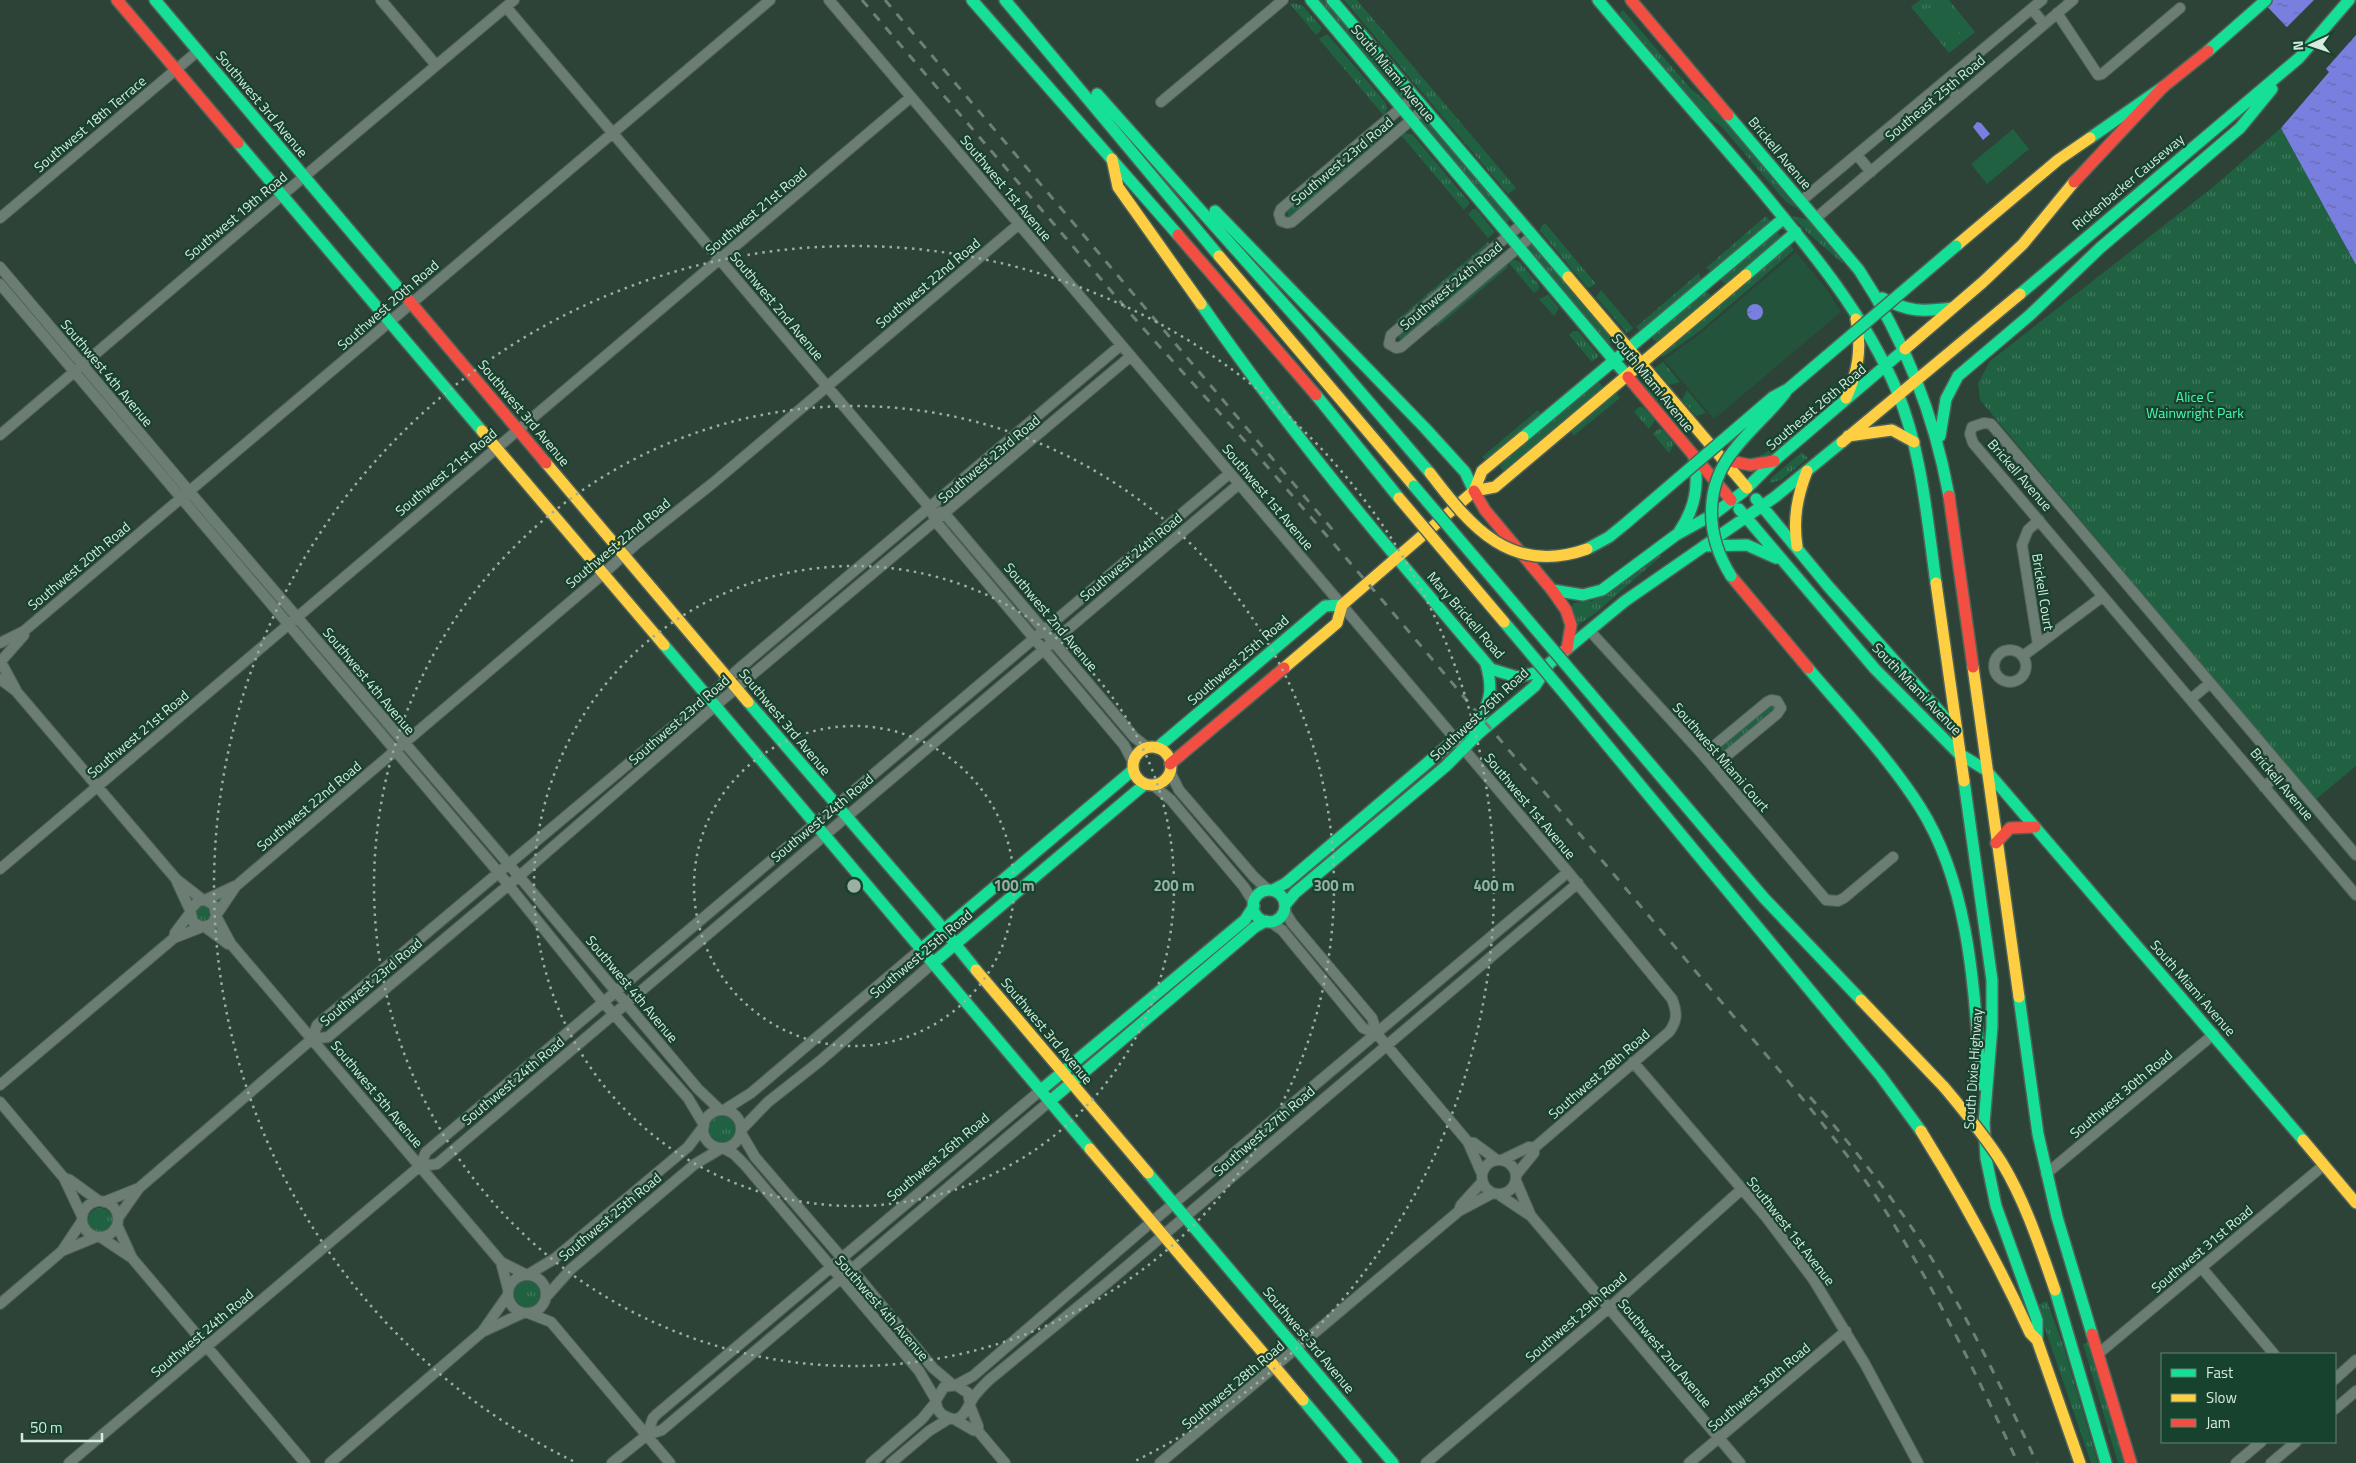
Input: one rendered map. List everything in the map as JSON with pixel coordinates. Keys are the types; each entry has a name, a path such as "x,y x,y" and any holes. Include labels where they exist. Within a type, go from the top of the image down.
{"main road":[{"path":"117,0 1356,1463"},
{"name":"Southwest 3rd Avenue","path":"155,0 1393,1463"},
{"path":"972,0 1112,159 1357,445 1399,498 1708,865 1902,1104 1933,1149 1971,1211 2011,1289 2030,1333 2037,1340"},
{"path":"1005,0 1764,898 1944,1087 1980,1131 2012,1181 2032,1224 2055,1290 2106,1463"},
{"name":"South Miami Avenue","path":"1311,0 1875,669 1958,754 1986,770"},
{"name":"South Miami Avenue","path":"1332,0 1725,460 1866,630 1921,689 1986,770 2214,1034 2356,1203"},
{"name":"Brickell Avenue","path":"1631,0 1816,218 1876,294 1906,350 1934,422 1949,497 1986,770"},
{"path":"1070,79 1089,85 1140,141 1187,197 1309,332 1478,530 1492,540 1518,552 1532,555 1558,555 1575,552 1598,543 1614,533 1773,397 1788,389 2058,160 2163,87 2266,0"},
{"name":"Rickenbacker Causeway","path":"1918,380 2299,58 2349,0"},
{"path":"1601,1 1796,232 1853,306 1867,327 1887,366 1899,394 1914,442 1922,482 1958,754"},
{"path":"1939,445 1946,399 1958,376 2030,315 2100,248 2240,128 2299,58"},
{"path":"1906,350 1956,307 2023,244 2082,172 2163,87"},
{"path":"1140,141 1156,150 1425,428 1465,472 1485,510 1552,590 1566,610 1570,619 1570,638 1567,649"},
{"name":"Mary Brickell Road","path":"1112,159 1118,187 1235,353 1318,464 1486,664 1498,673 1517,677 1532,674 1548,666"},
{"path":"1771,202 1795,215 1816,218"},
{"path":"1615,360 1784,218"},
{"path":"1628,377 1796,232"},
{"path":"1708,282 1720,296"},
{"path":"1876,294 1912,312 1928,313 1956,307"},
{"path":"1843,403 1857,372 1861,353 1860,332 1853,306"},
{"name":"Southeast 26th Road","path":"1732,500 1766,473 1774,461 1906,350"},
{"name":"Southwest 25th Road","path":"1170,768 1337,623 1342,605 1474,491 1482,471 1615,360"},
{"name":"Southwest 25th Road","path":"1474,491 1495,487 1628,377"},
{"path":"1762,506 1918,380"},
{"path":"1788,389 1778,404 1732,451 1722,466 1714,485 1711,508 1712,535 1721,561 1730,576 1896,772 1916,800 1940,845 1956,888 1964,920 1984,1114"},
{"path":"1847,437 1892,430 1914,442"},
{"path":"1552,590 1574,596 1594,594 1676,535 1694,508 1697,477 1694,456"},
{"path":"1725,460 1746,465 1774,461"},
{"path":"1797,548 1793,527 1793,512 1807,470"},
{"path":"1676,535 1687,532 1732,500"},
{"name":"Southwest 26th Road","path":"1270,890 1286,883 1535,686 1548,666 1625,601 1701,546 1762,506"},
{"path":"1701,546 1747,546 1782,560"},
{"name":"Southwest 25th Road","path":"1153,748 1325,606 1342,605"},
{"name":"Southwest 26th Road","path":"1285,907 1295,893 1460,744 1487,710 1492,686 1486,664"},
{"path":"1921,689 1936,694 1943,691 1949,684"},
{"path":"1153,748 1168,756 1170,768 1164,781 1149,785 1137,779 1133,766 1140,751 1153,748"},
{"name":"South Dixie Highway","path":"1958,754 1992,980 1991,1045 1984,1114 1984,1144 1992,1192 2037,1320 2037,1340 2080,1463"},
{"name":"Southwest 25th Road","path":"921,949 1133,766"},
{"path":"1986,770 2027,1069 2046,1174 2131,1463"},
{"name":"Southwest 25th Road","path":"933,963 1149,785"},
{"path":"1996,843 2010,828 2034,826"},
{"path":"1270,890 1280,894 1285,907 1278,919 1268,921 1256,914 1254,904 1258,894 1270,890"},
{"name":"Southwest 26th Road","path":"1041,1090 1244,920 1254,904"},
{"name":"Southwest 26th Road","path":"1050,1101 1253,929 1268,921"}],"street":[{"path":"381,0 436,65"},
{"name":"Southwest 20th Road","path":"0,643 24,631 770,0"},
{"name":"Southwest 1st Avenue","path":"829,0 1578,883 1672,999 1676,1017"},
{"path":"1161,102 1283,0"},
{"name":"Southeast 25th Road","path":"1801,201 2042,0"},
{"name":"Southeast 25th Road","path":"1816,218 2073,0"},
{"name":"Southwest 19th Road","path":"0,435 282,194 510,3"},
{"name":"Southwest 2nd Avenue","path":"510,3 613,133 930,508 936,522 1124,745 1133,766"},
{"path":"2057,13 2098,74 2102,74 2180,8"},
{"path":"2032,9 2044,24"},
{"name":"Southwest 18th Terrace","path":"0,218 198,51"},
{"path":"1945,81 1957,97"},
{"name":"Southwest 21st Road","path":"0,869 911,97"},
{"name":"Southwest 23rd Road","path":"1414,97 1281,209 1279,214 1282,221 1286,223 1292,222 1424,109"},
{"path":"1857,155 1871,172"},
{"name":"Southwest 22nd Road","path":"217,915 236,886 603,574 624,554 713,483 826,385 1019,224"},
{"name":"Southwest 24th Road","path":"1522,224 1390,335 1388,340 1391,347 1401,347 1532,236"},
{"name":"Southwest 4th Avenue","path":"0,267 78,369"},
{"name":"Southwest 4th Avenue","path":"0,284 78,369 185,494 297,617 698,1090 722,1110"},
{"name":"Southwest 23rd Road","path":"312,1040 328,1037 519,877 712,701 729,678 1121,345"},
{"name":"Southwest 23rd Road","path":"118,1222 139,1188 312,1040 318,1025 498,873 712,701 737,688 936,522 1130,356"},
{"name":"Brickell Avenue","path":"2356,855 1991,424 1984,423 1974,426 1970,434 1973,443 2356,895"},
{"name":"Southwest 24th Road","path":"69,1463 420,1166 426,1152 1230,473"},
{"name":"Southwest 24th Road","path":"420,1166 437,1164 823,834 1239,484"},
{"name":"Southwest 4th Avenue","path":"185,494 288,625 498,873 614,1014 688,1098 704,1125"},
{"name":"Southwest 2nd Avenue","path":"930,508 945,514 1134,737 1153,748"},
{"name":"Brickell Court","path":"2038,645 2022,545 2028,530 2039,520"},
{"name":"Brickell Court","path":"2023,656 2102,597"},
{"name":"Southwest Miami Court","path":"1590,630 1704,755 1821,895 1832,902 1844,898 1893,857"},
{"name":"Southwest 20th Road","path":"1,660 24,636 24,631"},
{"path":"1,660 16,686 16,691"},
{"path":"0,679 12,690 16,691 176,879 204,900 214,905 217,915 212,924 174,938 0,1085"},
{"path":"2191,699 2210,683"},
{"path":"1704,755 1767,702 1771,700 1777,701 1781,708 1778,714 1713,766"},
{"path":"1170,768 1179,790 1258,882 1270,890"},
{"path":"2264,787 2284,770"},
{"path":"1149,785 1171,800 1244,887 1254,904"},
{"name":"Southwest 27th Road","path":"954,1385 973,1376 1152,1222 1568,872"},
{"path":"176,879 193,922 203,927"},
{"name":"Southwest 27th Road","path":"970,1404 985,1384 1185,1217 1386,1044 1578,883"},
{"name":"Southwest 22nd Road","path":"204,900 236,886"},
{"path":"174,938 175,933 195,903 204,900"},
{"path":"1285,907 1292,922 1372,1018 1377,1034 1468,1142 1486,1189 1495,1194 1511,1189 1516,1178 1512,1165 1499,1160 1474,1143 1468,1142"},
{"name":"Southwest 5th Avenue","path":"217,915 231,944 501,1262 527,1274"},
{"path":"1268,921 1282,930 1363,1028 1377,1034"},
{"name":"Southwest 5th Avenue","path":"203,927 231,944"},
{"name":"Southwest 25th Road","path":"722,1110 751,1093 921,949"},
{"name":"Southwest 25th Road","path":"741,1132 768,1102 820,1061 933,963"},
{"name":"Southwest 28th Road","path":"1516,1178 1534,1153 1534,1148 1669,1032 1675,1024 1676,1017"},
{"name":"Southwest 30th Road","path":"2046,1174 2214,1034"},
{"name":"Southwest 1st Avenue","path":"1633,1062 1790,1248 1846,1332 1918,1462"},
{"name":"Southwest 26th Road","path":"647,1435 653,1418 1041,1090"},
{"name":"Southwest 26th Road","path":"612,1463 647,1435 662,1430 1050,1101"},
{"path":"0,1102 64,1178 88,1233 99,1237 132,1258 305,1463"},
{"path":"722,1110 737,1116 741,1132 735,1143 723,1148 712,1145 707,1140 704,1125 710,1114 722,1110"},
{"name":"Southwest 25th Road","path":"527,1274 554,1259 688,1147 704,1125"},
{"name":"Southwest 4th Avenue","path":"741,1132 755,1157 933,1368 954,1385"},
{"name":"Southwest 28th Road","path":"1499,1160 1529,1147 1534,1148"},
{"name":"Southwest 4th Avenue","path":"723,1148 745,1165 840,1280 919,1371 936,1401"},
{"name":"Southwest 25th Road","path":"546,1298 571,1269 684,1173 702,1159 723,1148"},
{"path":"1482,1178 1485,1166 1499,1160"},
{"name":"Southwest 31st Road","path":"2098,1354 2324,1165"},
{"path":"64,1178 70,1180 101,1202 114,1208 132,1258"},
{"name":"Southwest 28th Road","path":"1460,1211 1461,1205 1482,1178"},
{"name":"Southwest 2nd Avenue","path":"1516,1178 1531,1216"},
{"name":"Southwest 23rd Road","path":"101,1202 139,1188"},
{"name":"Southwest 29th Road","path":"1426,1463 1609,1308 1742,1189"},
{"name":"Southwest 2nd Avenue","path":"1495,1194 1531,1216 1740,1463"},
{"name":"Southwest 28th Road","path":"1160,1463 1460,1211 1495,1194"},
{"path":"0,1304 62,1251 88,1206 101,1202"},
{"path":"62,1251 112,1234 118,1222"},
{"name":"Southwest 5th Avenue","path":"501,1262 508,1292"},
{"path":"2201,1267 2273,1353"},
{"path":"330,1463 482,1332 508,1292 514,1279 527,1274 542,1282 551,1322 670,1463"},
{"path":"508,1292 512,1306 551,1322"},
{"path":"482,1332 541,1308 546,1298"},
{"name":"Southwest 30th Road","path":"1688,1463 1846,1332"},
{"path":"2336,1378 2356,1360"},
{"path":"871,1463 919,1423 944,1388 954,1385 968,1393 978,1431"},
{"path":"2336,1408 2356,1391"},
{"path":"936,1401 942,1414 978,1431 1005,1463"},
{"path":"892,1463 929,1431 962,1416 970,1404"},
{"path":"2236,1463 2260,1443"},
{"path":"2271,1463 2295,1443"}],"shaded area":[{"path":"1796,252 1828,291 1841,312 1714,419 1664,360 1701,333"}],"green space":[{"path":"1316,0 1328,0 1408,95 1403,102"},
{"path":"1344,0 1357,0 1516,188 1508,194"},
{"path":"1920,0 1949,0 1975,32 1949,53 1911,7"},
{"path":"1937,2 1961,31 1948,42 1923,13"},
{"path":"1290,4 1303,6 1322,28 1316,35"},
{"path":"1623,10 1690,88 1715,109 1798,209 1786,202 1722,127 1704,114 1621,16 1620,13"},
{"path":"1328,35 1385,102 1387,109 1384,116 1319,39"},
{"path":"1420,115 1424,115 1512,218 1505,224 1419,122"},
{"name":"Alice C Wainwright Park","path":"2281,128 2356,265 2356,766 2315,800 1980,400 1978,383 1990,361 2212,188"},
{"path":"2013,129 2029,149 1987,184 1971,164"},
{"path":"1382,130 1387,131 1386,136 1292,216 1288,216 1287,210"},
{"path":"1407,133 1413,135 1470,203 1464,210 1401,135"},
{"path":"1473,209 1476,209 1495,232 1488,238 1468,214"},
{"path":"1766,216 1771,222 1711,271 1706,268"},
{"path":"1792,216 1810,220 1844,262 1842,263"},
{"path":"1545,223 1596,284 1588,288 1540,231"},
{"path":"1776,232 1782,237 1728,284 1723,282 1721,279"},
{"path":"1488,242 1490,245 1398,322 1396,321"},
{"path":"1530,242 1614,339 1611,343 1607,344 1525,246"},
{"path":"1789,244 1794,250 1701,330 1663,357 1661,355"},
{"path":"1494,254 1497,257 1496,261 1404,339 1399,339 1399,333"},
{"path":"1515,260 1520,262 1539,285 1539,289 1534,293 1508,262"},
{"path":"1506,264 1508,267 1437,327 1435,323"},
{"path":"1699,273 1701,280 1640,331 1636,327"},
{"path":"1601,290 1633,328 1627,333 1596,297"},
{"path":"1706,291 1711,296 1658,342 1653,340 1652,337"},
{"path":"1548,295 1559,308 1554,316 1539,299"},
{"path":"1573,331 1578,331 1599,356 1592,362 1569,335"},
{"path":"1663,362 1680,382 1669,385 1655,368"},
{"path":"1648,381 1682,420 1679,422 1644,387 1643,383"},
{"path":"1597,383 1601,384 1603,391 1504,471 1501,469 1500,463"},
{"path":"1841,385 1844,387 1832,403 1772,454 1757,457 1802,425 1827,402"},
{"path":"1687,390 1706,413 1696,416 1682,400"},
{"path":"1616,393 1620,398 1573,436 1571,431"},
{"path":"1639,407 1643,407 1655,420 1649,429 1634,412"},
{"path":"1538,410 1541,415 1487,461 1482,457"},
{"path":"1658,429 1662,429 1674,444 1669,453 1653,434"},
{"path":"1802,452 1808,458 1781,480 1770,483 1770,479"},
{"path":"1659,555 1661,556 1597,612 1578,625 1571,608 1574,603 1592,601"},
{"path":"1771,706 1775,707 1775,710 1725,751 1720,750 1720,747"},
{"path":"200,906 206,906 210,913 206,920 200,920 196,916 196,910"},
{"path":"722,1116 731,1120 735,1129 731,1138 722,1142 713,1138 709,1129 713,1120"},
{"path":"100,1208 108,1212 112,1220 108,1228 100,1232 92,1228 88,1220 92,1212"},
{"path":"527,1281 536,1285 540,1294 536,1303 527,1307 518,1303 514,1294 518,1285"},
{"path":"2047,1301 2064,1348 2098,1463 2091,1463 2037,1305"},
{"path":"2088,1342 2124,1463 2118,1463 2083,1344"}],"water":[{"path":"2261,0 2356,0 2356,265 2281,128 2329,72"},
{"path":"1977,122 1981,123 1990,134 1983,140 1973,127"},
{"path":"1755,304 1763,312 1755,320 1747,312"}],"pier":[{"path":"2314,0 2356,0 2356,35 2324,71 2285,29"}],"railway":[{"path":"862,0 1142,327 1253,450 1383,601 1822,1123 1870,1187 1919,1267 1970,1364 2018,1463"},
{"path":"885,0 1337,535"},
{"path":"1810,1097 1872,1172 1927,1251 1971,1329 2037,1463"}],"traffic: fast":[{"path":"155,0 406,297"},
{"path":"972,0 1178,235"},
{"path":"1005,0 1219,256"},
{"path":"1311,0 1628,377"},
{"path":"1332,0 1568,277"},
{"path":"1598,0 1755,183 1815,257 1852,308 1884,362 1905,414 1918,462 1936,583"},
{"path":"2208,51 2266,0"},
{"path":"2020,294 2299,58 2349,0"},
{"path":"2090,138 2163,87"},
{"path":"1940,436 1946,399 1958,376 2030,315 2100,248 2240,128 2272,89"},
{"path":"1097,94 1309,332 1430,473"},
{"path":"1728,115 1859,270 1875,296 1916,378 1935,436 1949,496"},
{"path":"238,143 482,431"},
{"path":"1215,211 1425,428 1465,472 1474,491"},
{"path":"1523,437 1784,218"},
{"path":"1746,275 1796,232"},
{"path":"1587,549 1609,537 1625,524 1773,397 1788,389 1956,246"},
{"path":"1882,298 1900,306 1916,310 1952,308"},
{"path":"1201,304 1296,433 1397,558"},
{"path":"1552,590 1583,595 1602,590 1676,535 1714,514 1743,492 1774,461 1905,349"},
{"path":"1731,576 1723,561 1713,529 1713,496 1717,480 1734,450 1786,392"},
{"path":"1316,395 1399,498"},
{"path":"1397,558 1491,669 1517,677 1539,672 1625,601 1775,497 1842,442"},
{"path":"1679,532 1685,523 1695,496 1694,456"},
{"path":"1414,486 1589,692"},
{"path":"1756,499 1828,586 1957,731"},
{"path":"1739,509 1875,669 1958,753 1986,770"},
{"path":"1704,546 1747,545 1776,558"},
{"path":"1157,748 1325,606 1342,605"},
{"path":"1504,622 1574,705"},
{"path":"664,645 1090,1149"},
{"path":"1273,890 1286,883 1479,719 1490,693 1486,664"},
{"path":"1285,905 1295,893 1446,766 1478,734 1535,686 1548,666"},
{"path":"1808,668 1908,789 1937,838 1960,906 1967,942 1976,1014 1981,1085"},
{"path":"1589,692 1764,898 1861,1000"},
{"path":"748,702 935,919 976,970"},
{"path":"1574,705 1880,1075 1921,1131"},
{"path":"921,949 1133,770"},
{"path":"1986,770 2303,1140"},
{"path":"1964,781 1992,980 1992,1027 1984,1123 1986,1158 1996,1206 2037,1320 2037,1340"},
{"path":"933,963 1145,784"},
{"path":"1269,890 1280,895 1285,906 1280,917 1269,922 1258,917 1253,906 1258,895 1269,890"},
{"path":"1041,1090 1245,920 1254,906"},
{"path":"1050,1101 1255,927 1266,921"},
{"path":"2019,997 2038,1134 2057,1217 2092,1334"},
{"path":"1148,1173 1393,1463"},
{"path":"2055,1290 2106,1463"},
{"path":"1303,1400 1356,1463"}],"traffic: slow":[{"path":"1956,246 2058,160 2090,138"},
{"path":"1112,159 1118,187 1201,304"},
{"path":"1905,349 1983,282 2023,244 2074,182"},
{"path":"1219,256 1414,486"},
{"path":"1474,491 1495,487 1746,275"},
{"path":"1568,277 1747,488"},
{"path":"1842,442 2020,294"},
{"path":"1846,398 1858,360 1859,340 1856,319"},
{"path":"1848,436 1892,430 1914,442"},
{"path":"482,431 664,645"},
{"path":"1284,668 1337,623 1342,605 1474,491 1482,471 1523,437"},
{"path":"546,463 748,702"},
{"path":"1797,546 1795,527 1797,508 1807,471"},
{"path":"1430,473 1445,493 1478,528 1495,541 1515,551 1536,556 1560,556 1587,549"},
{"path":"1399,498 1504,622"},
{"path":"1936,583 1964,781"},
{"path":"1973,667 2019,997"},
{"path":"1152,747 1159,748 1165,753 1170,759 1171,766 1170,773 1165,779 1159,784 1152,785 1145,784 1139,779 1134,773 1133,766 1134,759 1139,753 1145,748 1152,747"},
{"path":"976,970 1148,1173"},
{"path":"1861,1000 1944,1087"},
{"path":"1944,1087 1989,1143 2011,1178 2032,1225 2055,1290"},
{"path":"1921,1131 1979,1230 2030,1333 2037,1340 2080,1463"},
{"path":"2303,1140 2356,1203"},
{"path":"1090,1149 1303,1400"}],"traffic: jam":[{"path":"117,0 238,143"},
{"path":"1631,0 1728,115"},
{"path":"2074,182 2163,87 2208,51"},
{"path":"1178,235 1316,395"},
{"path":"406,297 546,463"},
{"path":"1628,377 1731,500"},
{"path":"1725,460 1750,465 1774,461"},
{"path":"1474,491 1485,510 1552,590 1566,610 1571,625 1567,649"},
{"path":"1949,496 1973,667"},
{"path":"1731,576 1808,668"},
{"path":"1170,764 1284,668"},
{"path":"1996,843 2010,828 2035,827"},
{"path":"2092,1334 2131,1463"}]}
